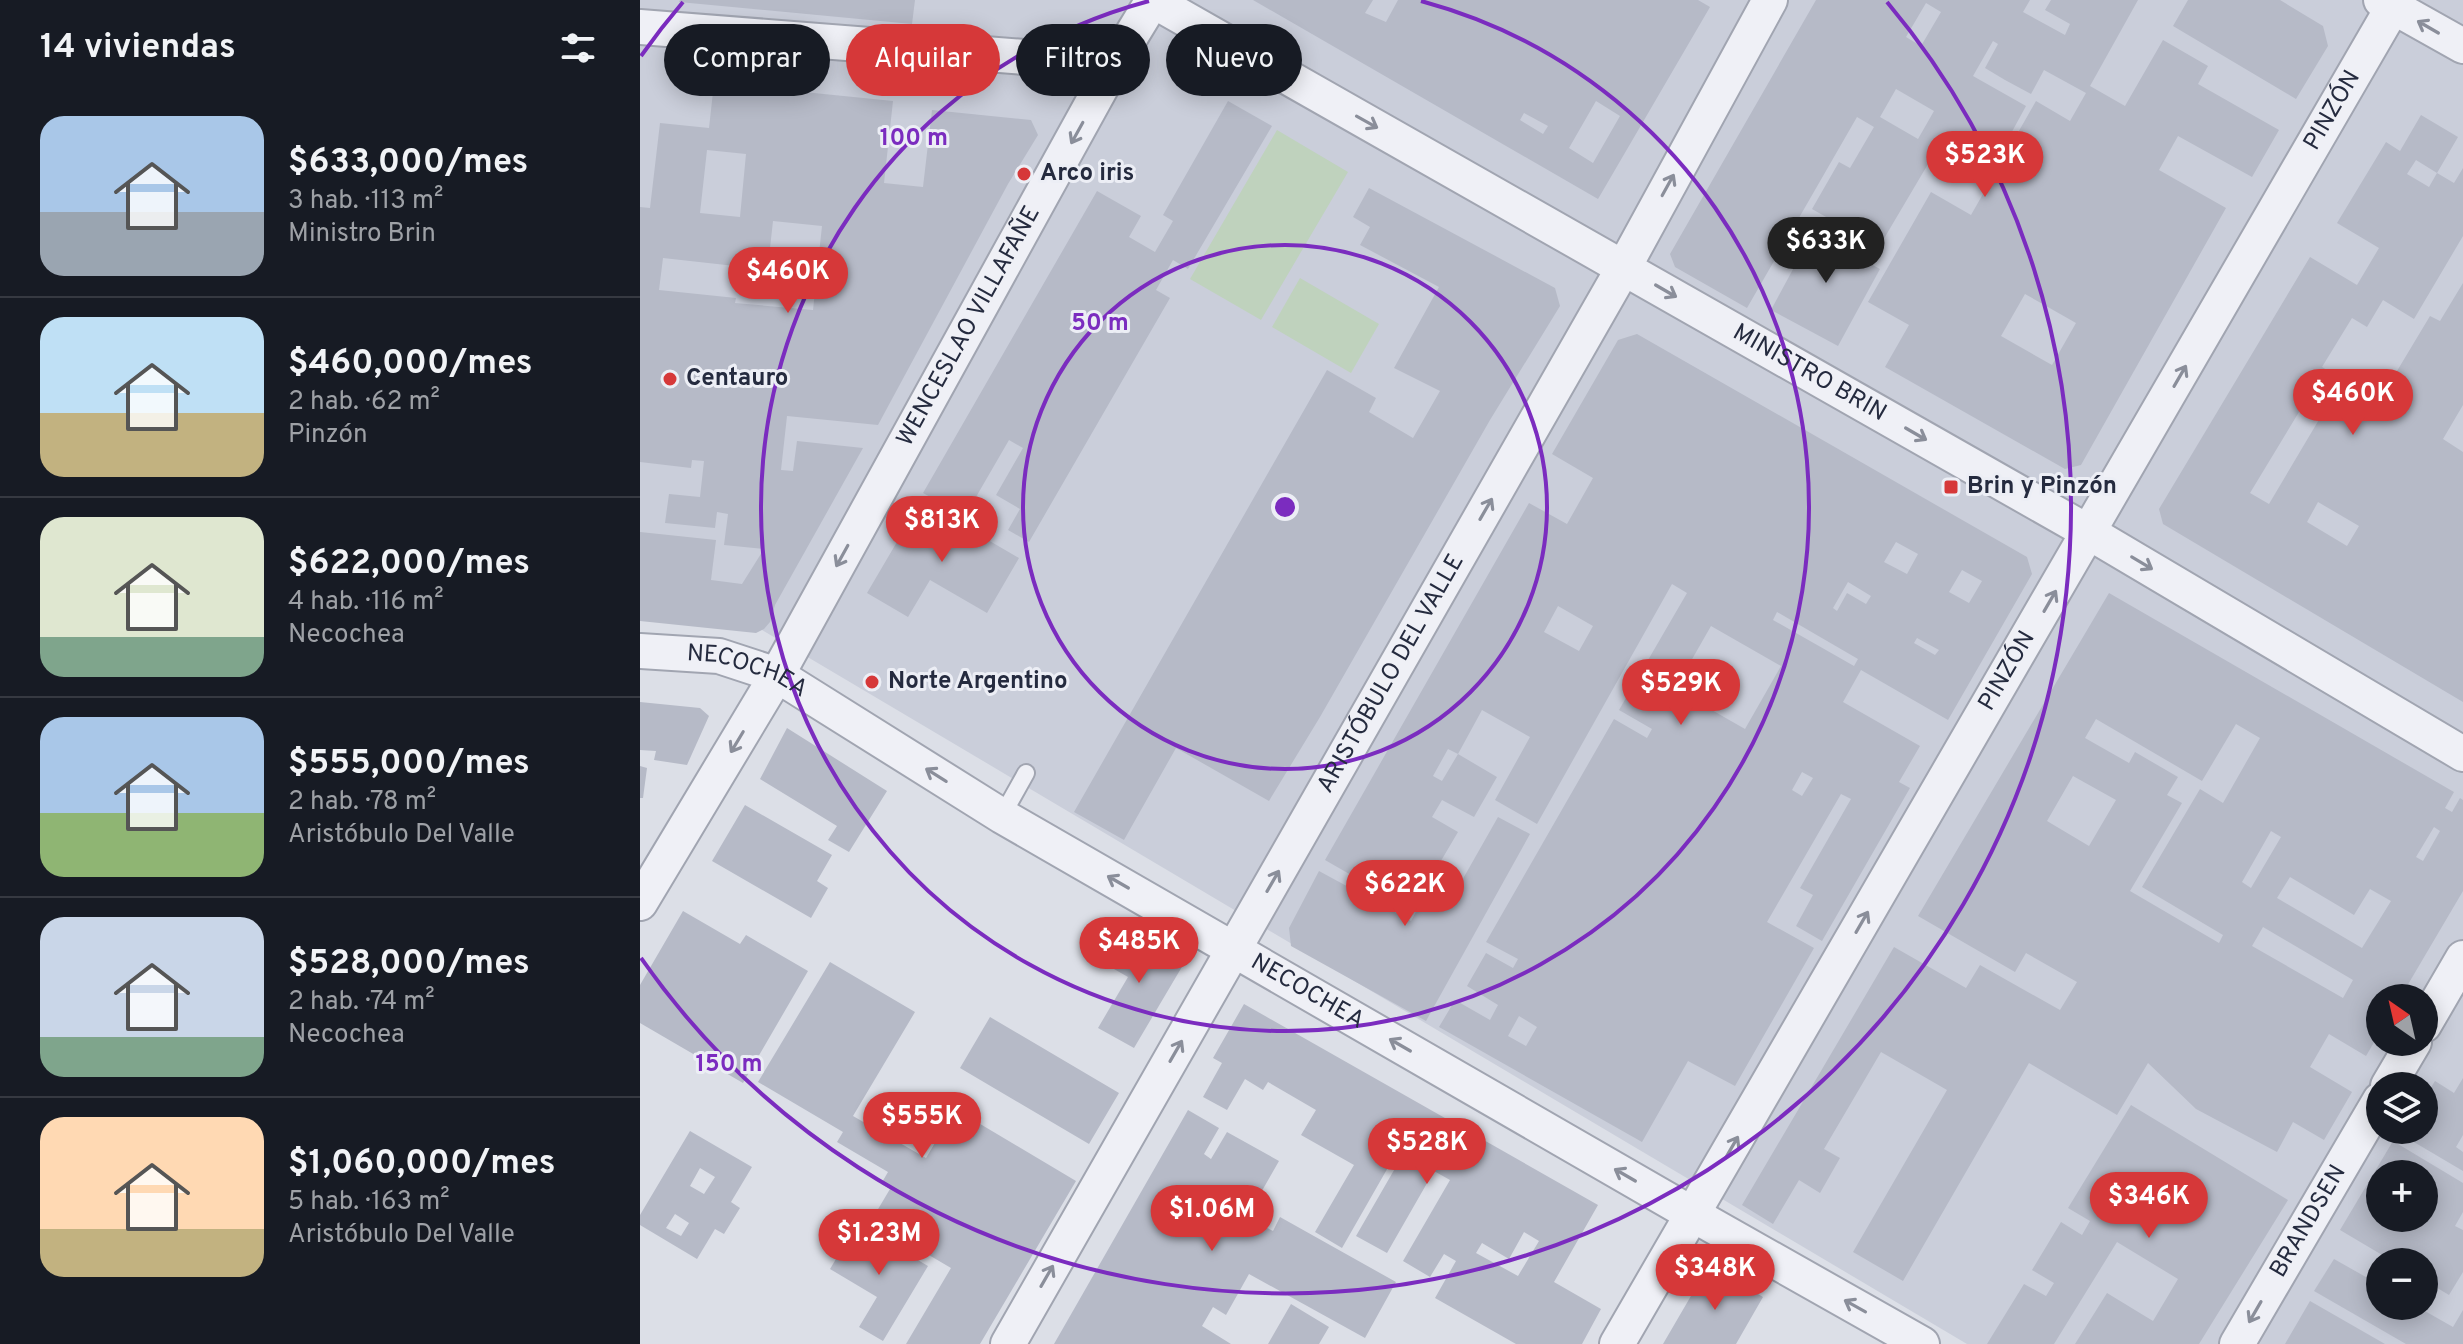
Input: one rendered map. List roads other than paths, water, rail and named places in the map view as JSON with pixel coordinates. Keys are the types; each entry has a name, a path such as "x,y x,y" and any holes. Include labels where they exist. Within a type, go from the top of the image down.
{"street":[{"name":"MINISTRO BRIN","path":"1152,0 2090,533 2463,754"},
{"name":"WENCESLAO VILLAFAÑE","path":"1138,24 1152,0"},
{"name":"ARISTÓBULO DEL VALLE","path":"1008,1344 1624,267 1770,0"},
{"path":"2390,2 2463,46"},
{"name":"PINZÓN","path":"1617,1344 2090,533 2390,2"},
{"path":"640,27 1016,56"},
{"name":"WENCESLAO VILLAFAÑE","path":"640,903 777,675 1096,96"},
{"name":"NECOCHEA","path":"640,651 719,656 777,675 1002,816 1922,1344"},
{"path":"2438,1001 2463,958"},
{"name":"BRANDSEN","path":"2237,1344 2366,1124"}],"lane":[{"path":"1002,816 1026,773"}],"place":[{"name":"Arco iris","path":"1024,174"},
{"name":"Centauro","path":"670,379"},
{"name":"Brin y Pinzón","path":"1951,487"},
{"name":"Norte Argentino","path":"872,682"}]}
